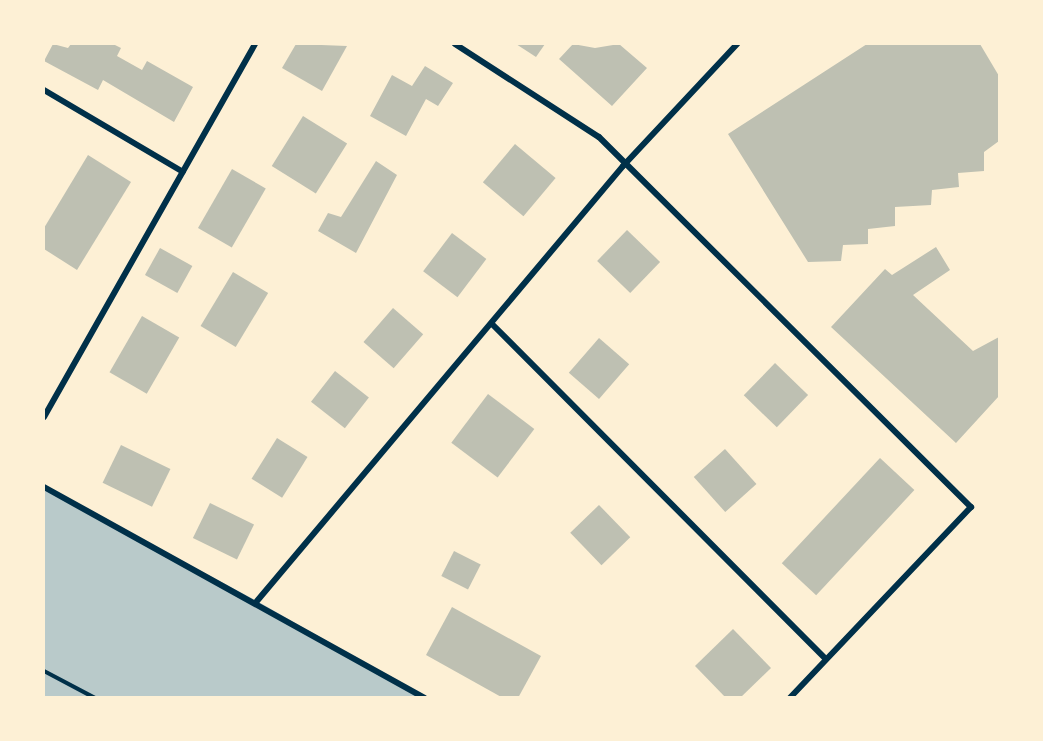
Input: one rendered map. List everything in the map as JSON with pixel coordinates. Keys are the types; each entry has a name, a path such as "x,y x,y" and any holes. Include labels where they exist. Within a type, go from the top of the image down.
{"street":[{"path":"44,417 255,44"},
{"path":"455,44 600,137 623,165 971,507 789,698"},
{"path":"257,601 492,324 623,165 737,44"},
{"path":"44,90 183,172"},
{"path":"492,324 826,659"},
{"path":"44,487 257,601 424,698"}],"path":[{"path":"44,670 95,698"}],"shaded area":[{"path":"44,487 257,601 424,697 44,697"}],"building":[{"path":"53,44 68,48 71,44 113,44 121,48 117,56 142,70 147,61 193,87 174,122 103,80 98,90 44,61"},
{"path":"296,44 347,46 322,91 282,68"},
{"path":"516,44 545,44 536,57"},
{"path":"573,44 595,48 619,44 647,68 612,106 559,59"},
{"path":"867,44 980,44 999,76 999,141 984,152 984,171 958,173 959,187 932,190 931,205 895,207 895,226 868,229 868,244 843,245 841,261 808,262 728,134"},
{"path":"425,66 453,83 438,106 426,99 406,136 370,116 392,75 412,86"},
{"path":"303,116 347,144 316,194 272,166"},
{"path":"515,144 556,178 523,216 483,182"},
{"path":"88,155 131,182 77,270 44,249 44,228"},
{"path":"376,161 397,175 356,253 318,231 328,213 341,217"},
{"path":"232,169 266,188 232,247 198,228"},
{"path":"627,230 660,262 630,293 597,261"},
{"path":"452,233 486,259 457,297 423,271"},
{"path":"936,247 950,270 913,295 973,351 999,337 999,396 956,443 831,327 885,269 892,275"},
{"path":"160,248 192,266 177,293 145,275"},
{"path":"233,272 268,293 236,347 201,326"},
{"path":"393,308 423,334 394,368 363,342"},
{"path":"142,316 179,338 147,394 110,372"},
{"path":"599,338 629,364 599,399 569,373"},
{"path":"775,363 808,395 777,427 744,395"},
{"path":"335,371 369,397 345,428 311,402"},
{"path":"488,394 534,429 498,478 451,443"},
{"path":"277,438 308,457 282,498 252,479"},
{"path":"121,445 170,469 152,507 103,483"},
{"path":"725,449 756,484 725,512 694,477"},
{"path":"880,458 914,490 816,595 782,563"},
{"path":"210,503 254,524 237,560 193,538"},
{"path":"599,505 630,537 601,565 570,533"},
{"path":"454,551 481,565 468,590 441,576"},
{"path":"452,607 541,656 518,698 503,698 426,655"},
{"path":"733,629 771,668 740,698 726,698 695,666"}]}
